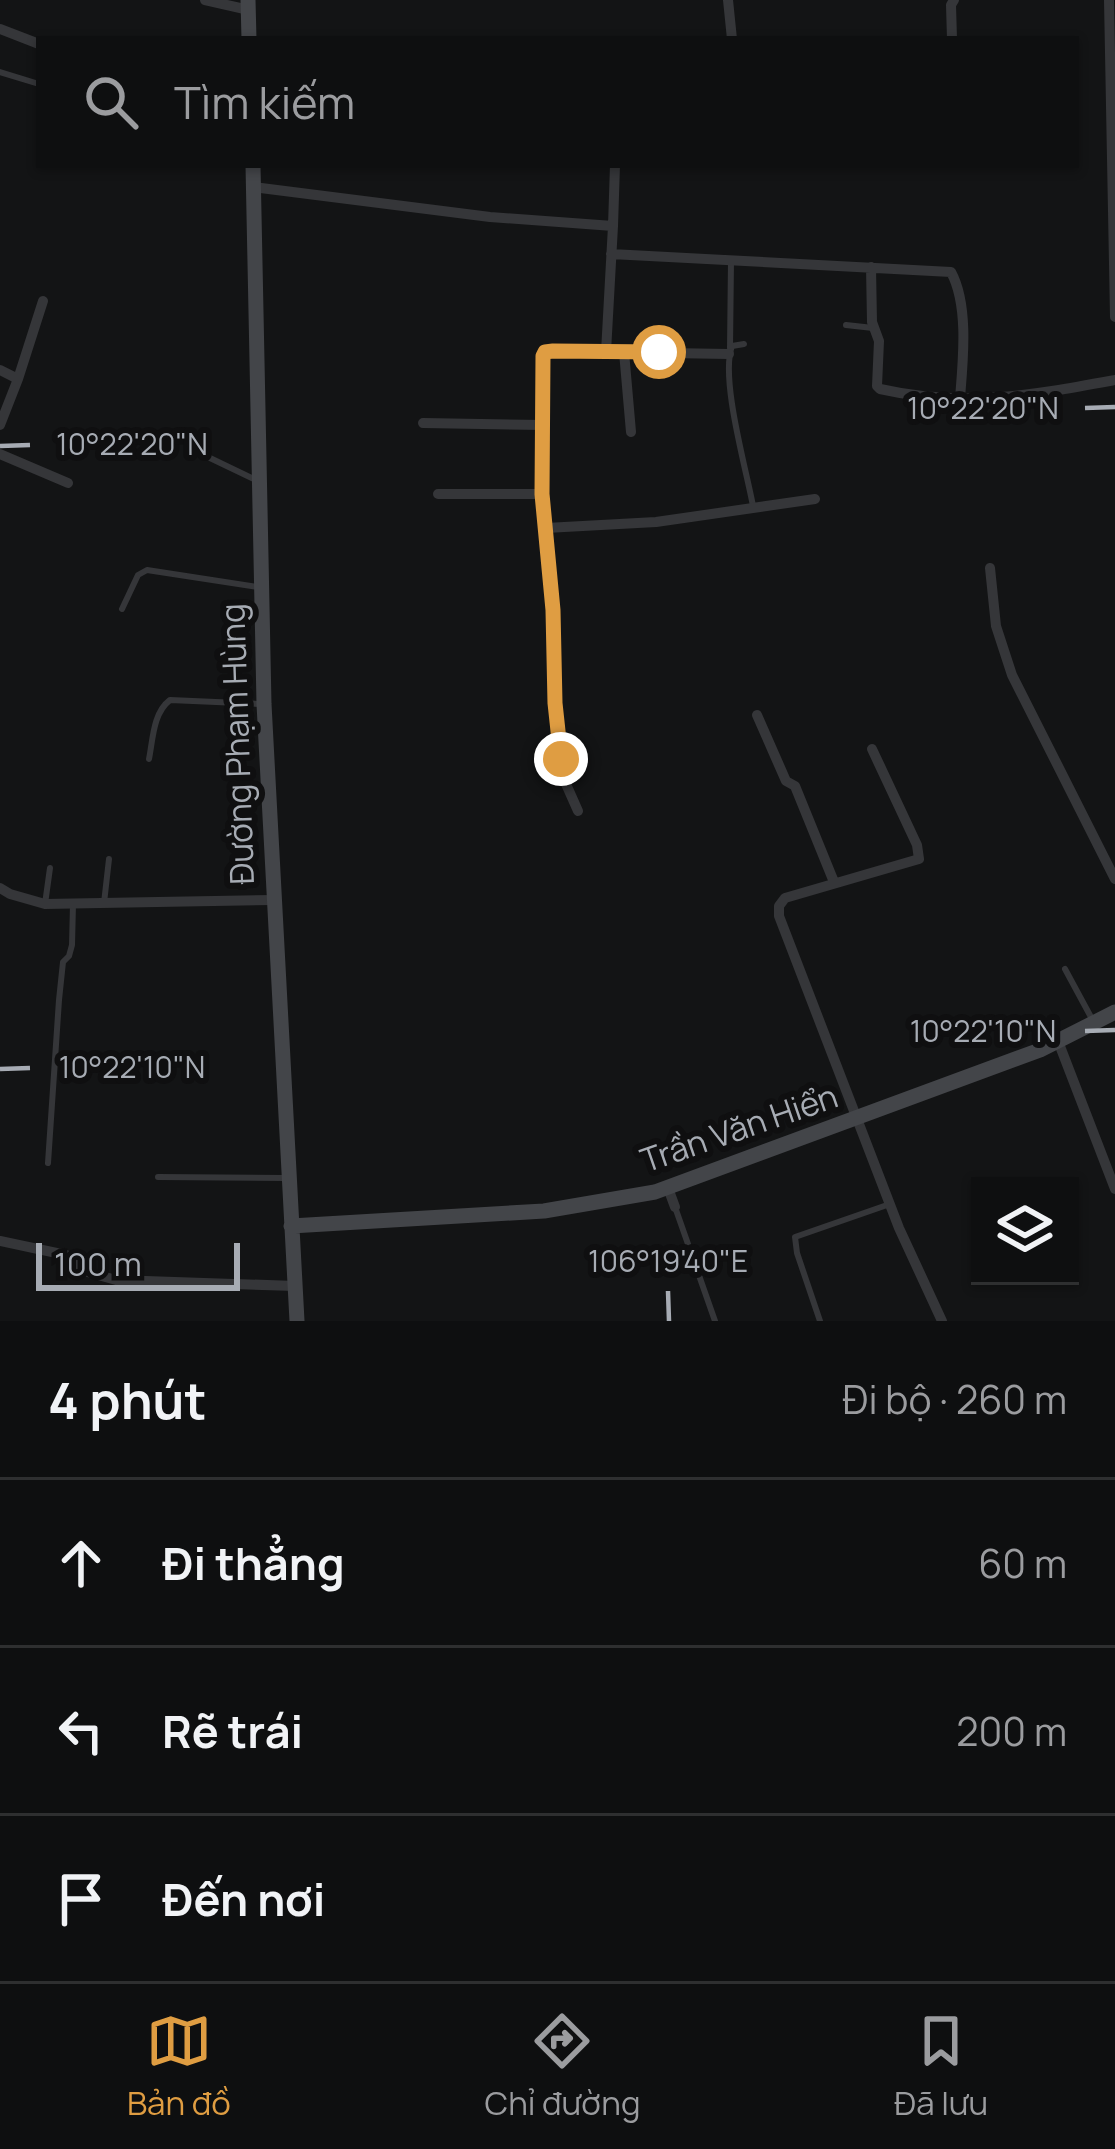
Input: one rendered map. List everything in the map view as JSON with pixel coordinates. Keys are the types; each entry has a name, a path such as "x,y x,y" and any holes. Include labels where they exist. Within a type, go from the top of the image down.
{"main road":[{"path":"249,5 249,36"},
{"name":"Đường Phạm Hùng","path":"253,168 264,704 296,1321"},
{"name":"Trần Văn Hiển","path":"291,1226 431,1220 671,1198 861,1125 1040,1050 1115,1012"}],"street":[{"path":"205,0 249,5"},
{"path":"728,0 732,36"},
{"path":"952,36 954,0"},
{"path":"1109,0 1115,317"},
{"path":"0,29 36,43"},
{"path":"606,352 615,168"},
{"path":"253,188 490,217 613,226"},
{"path":"611,254 954,275 964,350 960,398"},
{"path":"871,267 880,389 926,397 1000,399 1115,380"},
{"path":"0,425 43,301"},
{"path":"578,812 566,784 556,723 553,610 542,494 545,352 729,351"},
{"path":"625,352 631,432"},
{"path":"0,370 18,379"},
{"path":"423,423 543,425"},
{"path":"0,454 68,483"},
{"path":"438,494 542,494"},
{"path":"546,528 656,522 815,499"},
{"path":"990,568 996,626 1012,675 1115,879"},
{"path":"757,716 786,782 796,789 834,882"},
{"path":"872,749 920,859 785,898 778,906 779,916 890,1203 942,1321"},
{"path":"0,888 45,904 273,900"},
{"path":"1058,1041 1115,1189"},
{"path":"0,1241 66,1255 84,1271 116,1280 295,1286"}],"lane":[{"path":"0,71 36,83"},
{"path":"731,261 731,398 753,509"},
{"path":"846,325 873,328"},
{"path":"729,351 744,344"},
{"path":"210,458 259,482"},
{"path":"122,609 138,575 147,570 262,587"},
{"path":"149,759 161,706 170,700 264,704"},
{"path":"104,903 109,860"},
{"path":"45,904 50,868"},
{"path":"48,1163 59,1000 63,962 72,945 73,904"},
{"path":"1065,969 1094,1023"},
{"path":"158,1177 289,1178"},
{"path":"671,1198 715,1321"},
{"path":"820,1321 797,1253 796,1236 890,1203"}],"route":[{"path":"561,759 542,494 543,356 553,351 659,352"}]}
